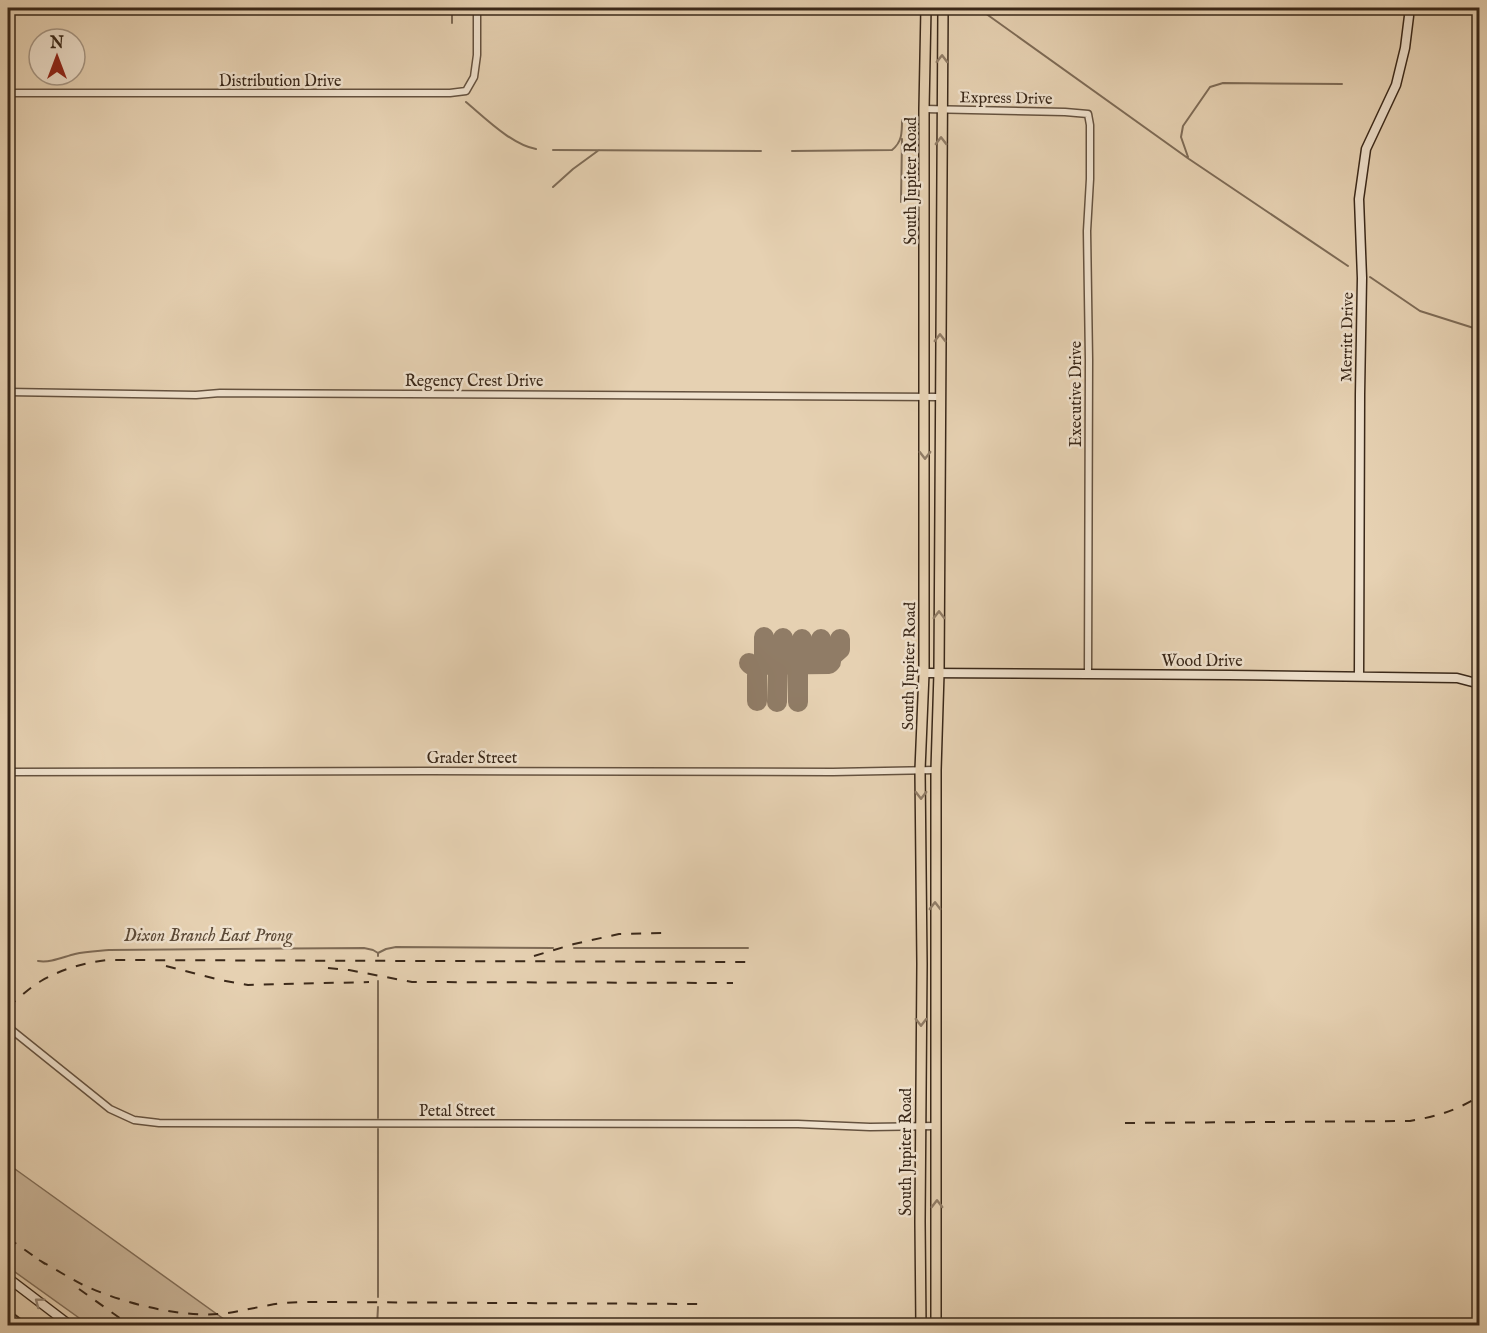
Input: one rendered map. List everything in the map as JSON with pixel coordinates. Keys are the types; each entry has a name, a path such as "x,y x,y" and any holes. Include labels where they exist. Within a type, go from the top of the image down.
{"highway":[{"path":"8,1317 20,1326"}],"main road":[{"name":"South Jupiter Road","path":"921,1322 920,770 924,673 926,8"},
{"name":"South Jupiter Road","path":"936,1322 936,770 939,673 943,8"},
{"path":"925,220 941,220"},
{"path":"920,1235 937,1234"},
{"path":"921,1322 936,1322"}],"street":[{"name":"Distribution Drive","path":"8,93 450,93 466,91 474,77 477,55 477,8"},
{"name":"Merritt Drive","path":"1359,676 1362,278 1359,199 1366,149 1396,84 1406,48 1408,8"},
{"name":"Express Drive","path":"924,110 1088,114"},
{"name":"Executive Drive","path":"1088,114 1090,182 1088,231 1088,674"},
{"name":"Regency Crest Drive","path":"8,392 196,395 220,393 940,397"},
{"name":"Wood Drive","path":"924,673 1359,676 1457,678 1479,684"},
{"name":"Grader Street","path":"8,772 936,770"},
{"name":"Petal Street","path":"8,1027 110,1109 134,1120 159,1123 936,1126"},
{"path":"8,1278 71,1326"}],"shaded area":[{"path":"8,1164 232,1325 89,1325 8,1267"}],"waterway":[{"path":"452,8 452,23"},
{"path":"978,8 1189,159 1348,266"},
{"path":"1188,157 1181,137 1183,126 1210,87 1223,83 1342,84"},
{"path":"466,102 508,136 536,149"},
{"path":"792,151 892,150 901,137 902,120"},
{"path":"901,202 902,139"},
{"path":"553,150 761,151"},
{"path":"553,187 599,150"},
{"path":"1370,277 1420,311 1480,330"},
{"name":"Dixon Branch East Prong","path":"378,953 396,947 553,948"},
{"name":"Dixon Branch East Prong","path":"38,961 83,952 109,950 364,948 373,950 378,953 378,956"},
{"name":"Dixon Branch East Prong","path":"574,948 748,948"},
{"name":"Dixon Branch East Prong","path":"378,981 378,1118"},
{"name":"Dixon Branch East Prong","path":"378,1129 378,1297"},
{"name":"Dixon Branch East Prong","path":"377,1326 378,1307"}],"taxiway":[{"path":"762,665 764,637"},
{"path":"781,665 783,638"},
{"path":"800,664 802,662 802,639"},
{"path":"819,664 821,639"},
{"path":"749,663 751,665 829,664 831,657 840,649 840,639"},
{"path":"795,664 798,668 798,702"},
{"path":"755,665 757,668 757,701"},
{"path":"775,665 778,668 777,702"}],"railway":[{"path":"534,956 619,934 667,933"},
{"path":"8,1007 32,987 57,973 107,960 755,962"},
{"path":"166,966 248,985 369,982"},
{"path":"328,968 412,982 733,983"},
{"path":"1125,1123 1410,1121 1446,1112 1480,1096"},
{"path":"8,1238 45,1264"},
{"path":"39,1260 83,1285 115,1298 186,1313 220,1314 301,1302 700,1304"},
{"path":"79,1289 131,1326"}]}
